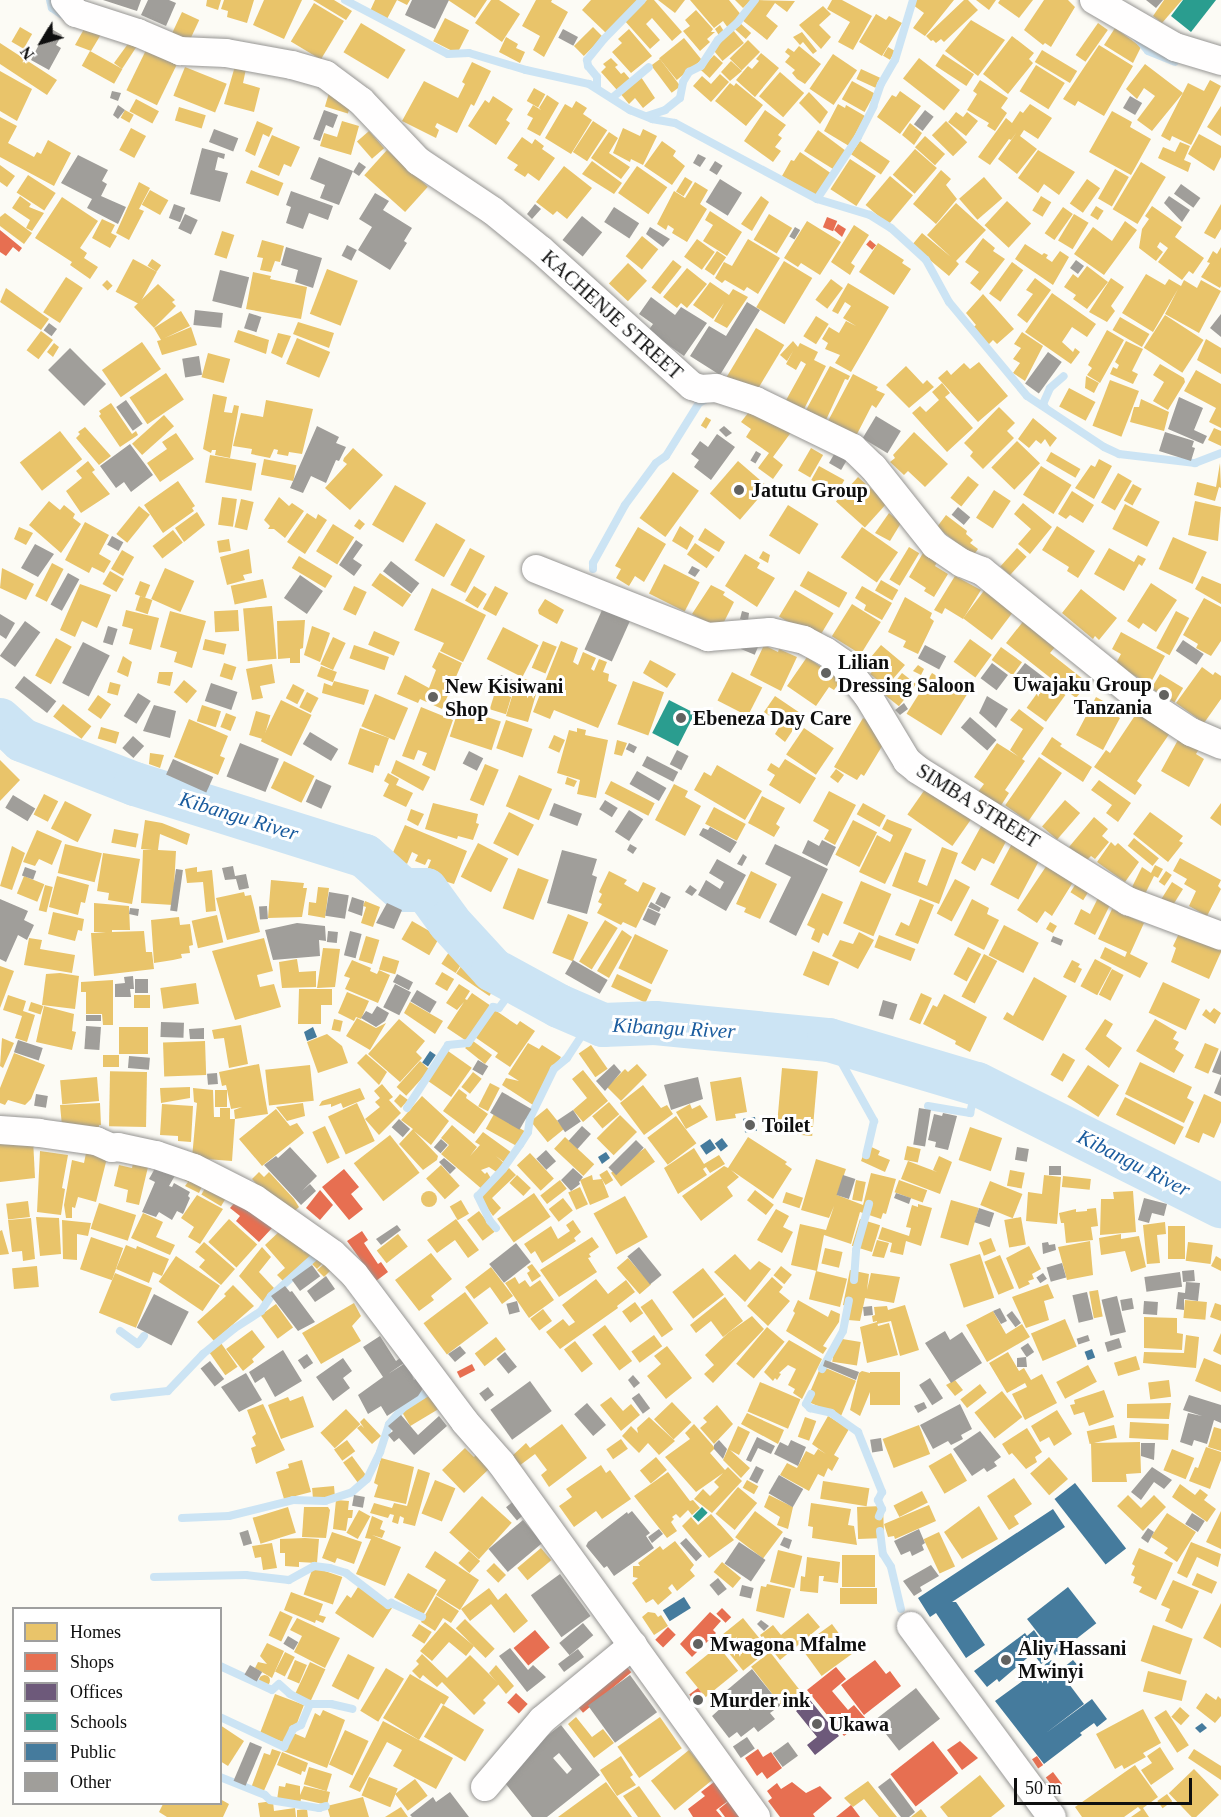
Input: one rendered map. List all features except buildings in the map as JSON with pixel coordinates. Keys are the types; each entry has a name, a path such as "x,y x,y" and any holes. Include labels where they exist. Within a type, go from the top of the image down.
{"street":[{"name":"KACHENJE STREET","path":"65,0 76,13 138,33 180,51 226,53 257,58 326,75 360,101 418,161 493,211 541,250 692,386 701,389 716,388 756,401 853,448 873,467 935,545 962,563 982,571 1139,698 1191,732 1221,745"},
{"path":"1094,0 1175,47 1221,61"},
{"name":"SIMBA STREET","path":"536,569 639,607 689,631 708,637 770,632 804,640 825,651 842,663 868,696 899,750 918,770 1128,901 1221,936"},
{"path":"0,1130 39,1132 96,1141 112,1148 118,1147 156,1155 194,1168 255,1199 333,1254 354,1274 465,1422 501,1463 756,1817"},
{"path":"911,1626 1052,1817"},
{"path":"485,1787 542,1720 633,1645"}],"waterway":[{"path":"50,0 52,8 61,14"},
{"path":"345,0 448,54 469,53 526,70 589,84 630,110 652,119 675,123 817,199 870,215 891,228 926,260 949,302 1027,396 1104,447 1119,454 1195,463 1221,453"},
{"path":"597,88 597,77 588,66 587,60 642,0"},
{"path":"647,116 665,110 680,98 683,82 689,72 701,66 718,40 737,23 755,0"},
{"path":"817,199 858,137 873,107 881,84 895,60 913,0"},
{"path":"1136,37 1148,51 1175,62"},
{"path":"612,98 649,67"},
{"path":"1045,407 1043,404 1050,388 1064,376"},
{"path":"593,569 593,563 625,505 656,463 666,456 699,403 708,398"},
{"name":"Kibangu River","path":"0,720 22,740 135,784 365,856 403,890 426,890 449,922 493,970 559,1006 603,1025 655,1023 829,1040 977,1084 1221,1206"},
{"path":"407,1108 448,1045 468,1043 493,1007 499,1008 517,983"},
{"path":"496,1228 478,1196 503,1169 520,1145 528,1132 530,1118 554,1069 567,1058 592,1020"},
{"path":"829,1040 874,1121 866,1155"},
{"path":"928,1106 970,1113 977,1084"},
{"path":"854,1280 856,1250 869,1204"},
{"path":"114,1397 168,1391 203,1354 235,1328 261,1311 271,1296 321,1251"},
{"path":"822,1369 843,1331 849,1301"},
{"path":"120,1331 138,1344 144,1336"},
{"path":"182,1518 229,1516 293,1500 325,1501 352,1492 367,1479 380,1452 389,1424 403,1408 429,1391 429,1387"},
{"path":"811,1394 806,1404 810,1408 831,1413 858,1432 882,1492 878,1500 882,1509 879,1516"},
{"path":"880,1531 883,1554 891,1567 901,1609"},
{"path":"154,1577 246,1575 289,1580 314,1566 330,1568 346,1573 388,1605 391,1603 422,1617"},
{"path":"222,1667 272,1690 279,1684 290,1694 310,1704 331,1704 352,1709"},
{"path":"222,1718 284,1747 293,1729 301,1725 310,1704"},
{"path":"222,1778 265,1795 270,1800 319,1808 326,1806"}],"place":[{"name":"Jatutu Group","path":"739,490"},
{"name":"Lilian Dressing Saloon","path":"826,673"},
{"name":"Uwajaku Group Tanzania","path":"1164,695"},
{"name":"New Kisiwani Shop","path":"433,697"},
{"name":"Ebeneza Day Care","path":"681,718"},
{"name":"Toilet","path":"750,1125"},
{"name":"Mwagona Mfalme","path":"698,1644"},
{"name":"Aliy Hassani Mwinyi","path":"1006,1660"},
{"name":"Murder ink","path":"698,1700"},
{"name":"Ukawa","path":"817,1724"}]}
